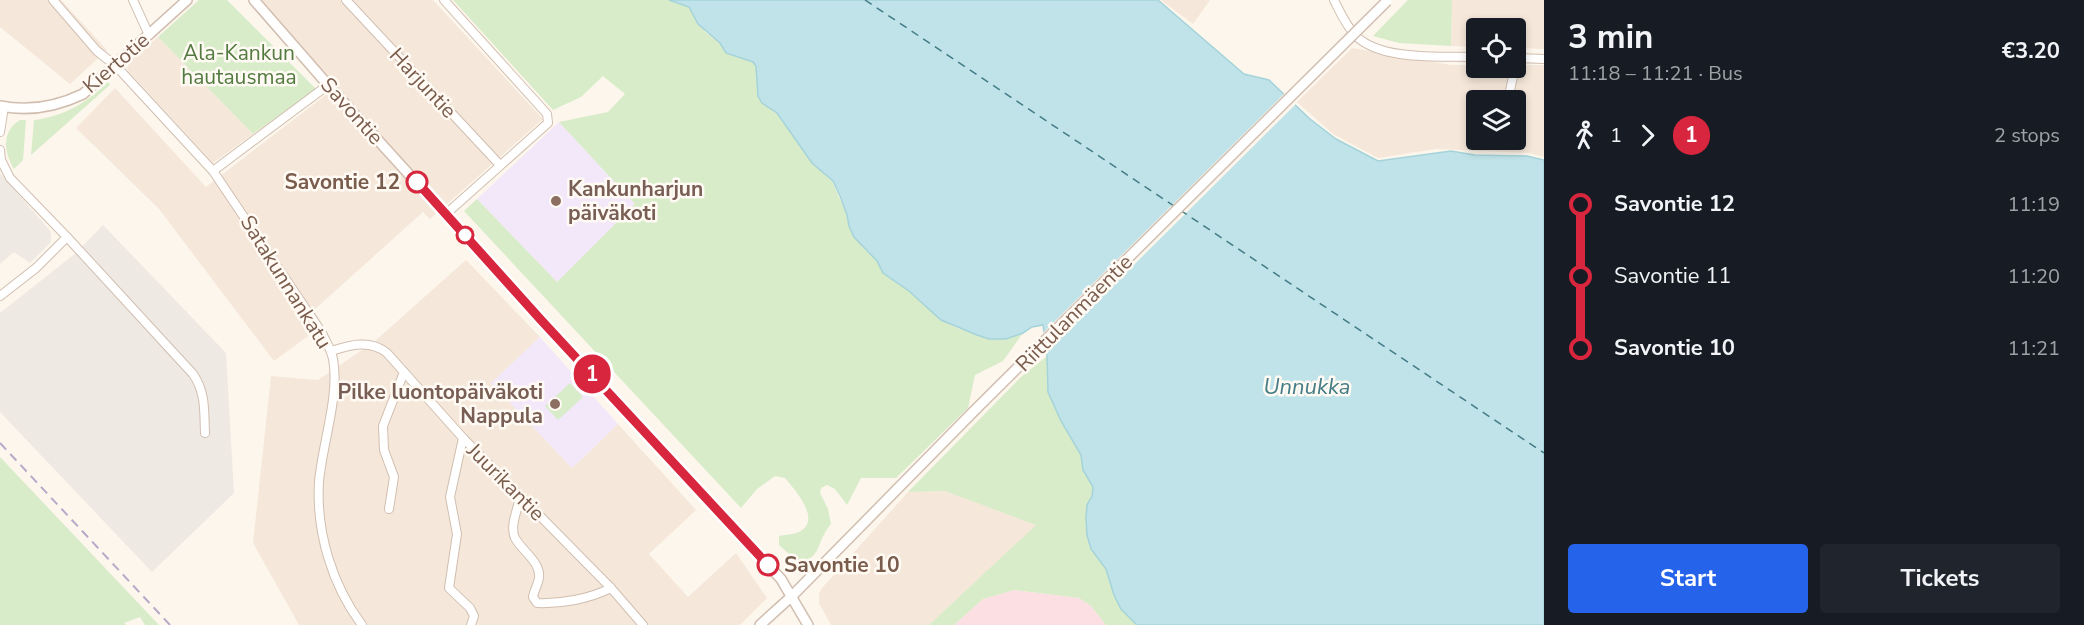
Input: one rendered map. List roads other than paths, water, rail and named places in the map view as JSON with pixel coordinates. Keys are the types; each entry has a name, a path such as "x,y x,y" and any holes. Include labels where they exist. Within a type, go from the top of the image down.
{"street":[{"name":"Satakunnankatu","path":"52,0 97,51 116,66 213,171 322,333 331,351 334,377 319,482 321,525 339,587 362,625"},
{"path":"133,0 149,35"},
{"name":"Kiertotie","path":"2,106 31,110 66,103 83,94 187,0"},
{"name":"Savontie","path":"254,0 541,320 781,579 808,625"},
{"name":"Harjuntie","path":"346,0 500,165"},
{"path":"444,0 547,114 548,123 446,214"},
{"path":"1334,0 1356,36 1371,47 1388,52 1414,55 1466,57"},
{"name":"Riittulanmäentie","path":"760,625 792,596 973,412 1388,1"},
{"path":"1526,58 1544,59"},
{"path":"213,171 328,85"},
{"path":"0,132 2,106"},
{"path":"0,150 1,160 10,178 193,374 200,384 204,397 204,433"},
{"path":"0,296 36,268 67,237"},
{"name":"Juurikantie","path":"331,351 350,345 374,345 387,353 463,438 611,588 643,625"},
{"path":"389,509 394,477 384,450 383,426 404,372"},
{"path":"463,438 450,497 457,534 449,588 470,608 474,616 471,625"},
{"path":"520,495 513,525 515,537 539,571 539,580 533,597 537,603 567,601 591,596 611,588"}],"water":[{"name":"Unnukka","path":"669,0 1158,0 1244,74 1269,80 1310,119 1336,139 1378,161 1451,151 1475,155 1527,156 1544,160 1544,625 1137,625 1121,609 1106,569 1091,549 1086,518 1087,505 1092,496 1093,487 1083,470 1081,455 1061,421 1048,392 1043,325 1032,327 1006,339 989,339 941,320 909,291 883,273 877,261 854,237 833,181 812,163 777,113 762,103 758,96 756,66 753,62 726,53 720,43 698,24 689,7"}],"railway":[{"path":"0,443 170,625"}],"place":[{"name":"Savontie 12","path":"417,182"},
{"name":"Kankunharjun päiväkoti","path":"556,201"},
{"name":"Pilke luontopäiväkoti Nappula","path":"555,404"},
{"name":"Savontie 10","path":"768,565"}],"park label":[{"name":"Ala-Kankun hautausmaa","path":"239,65"}]}
